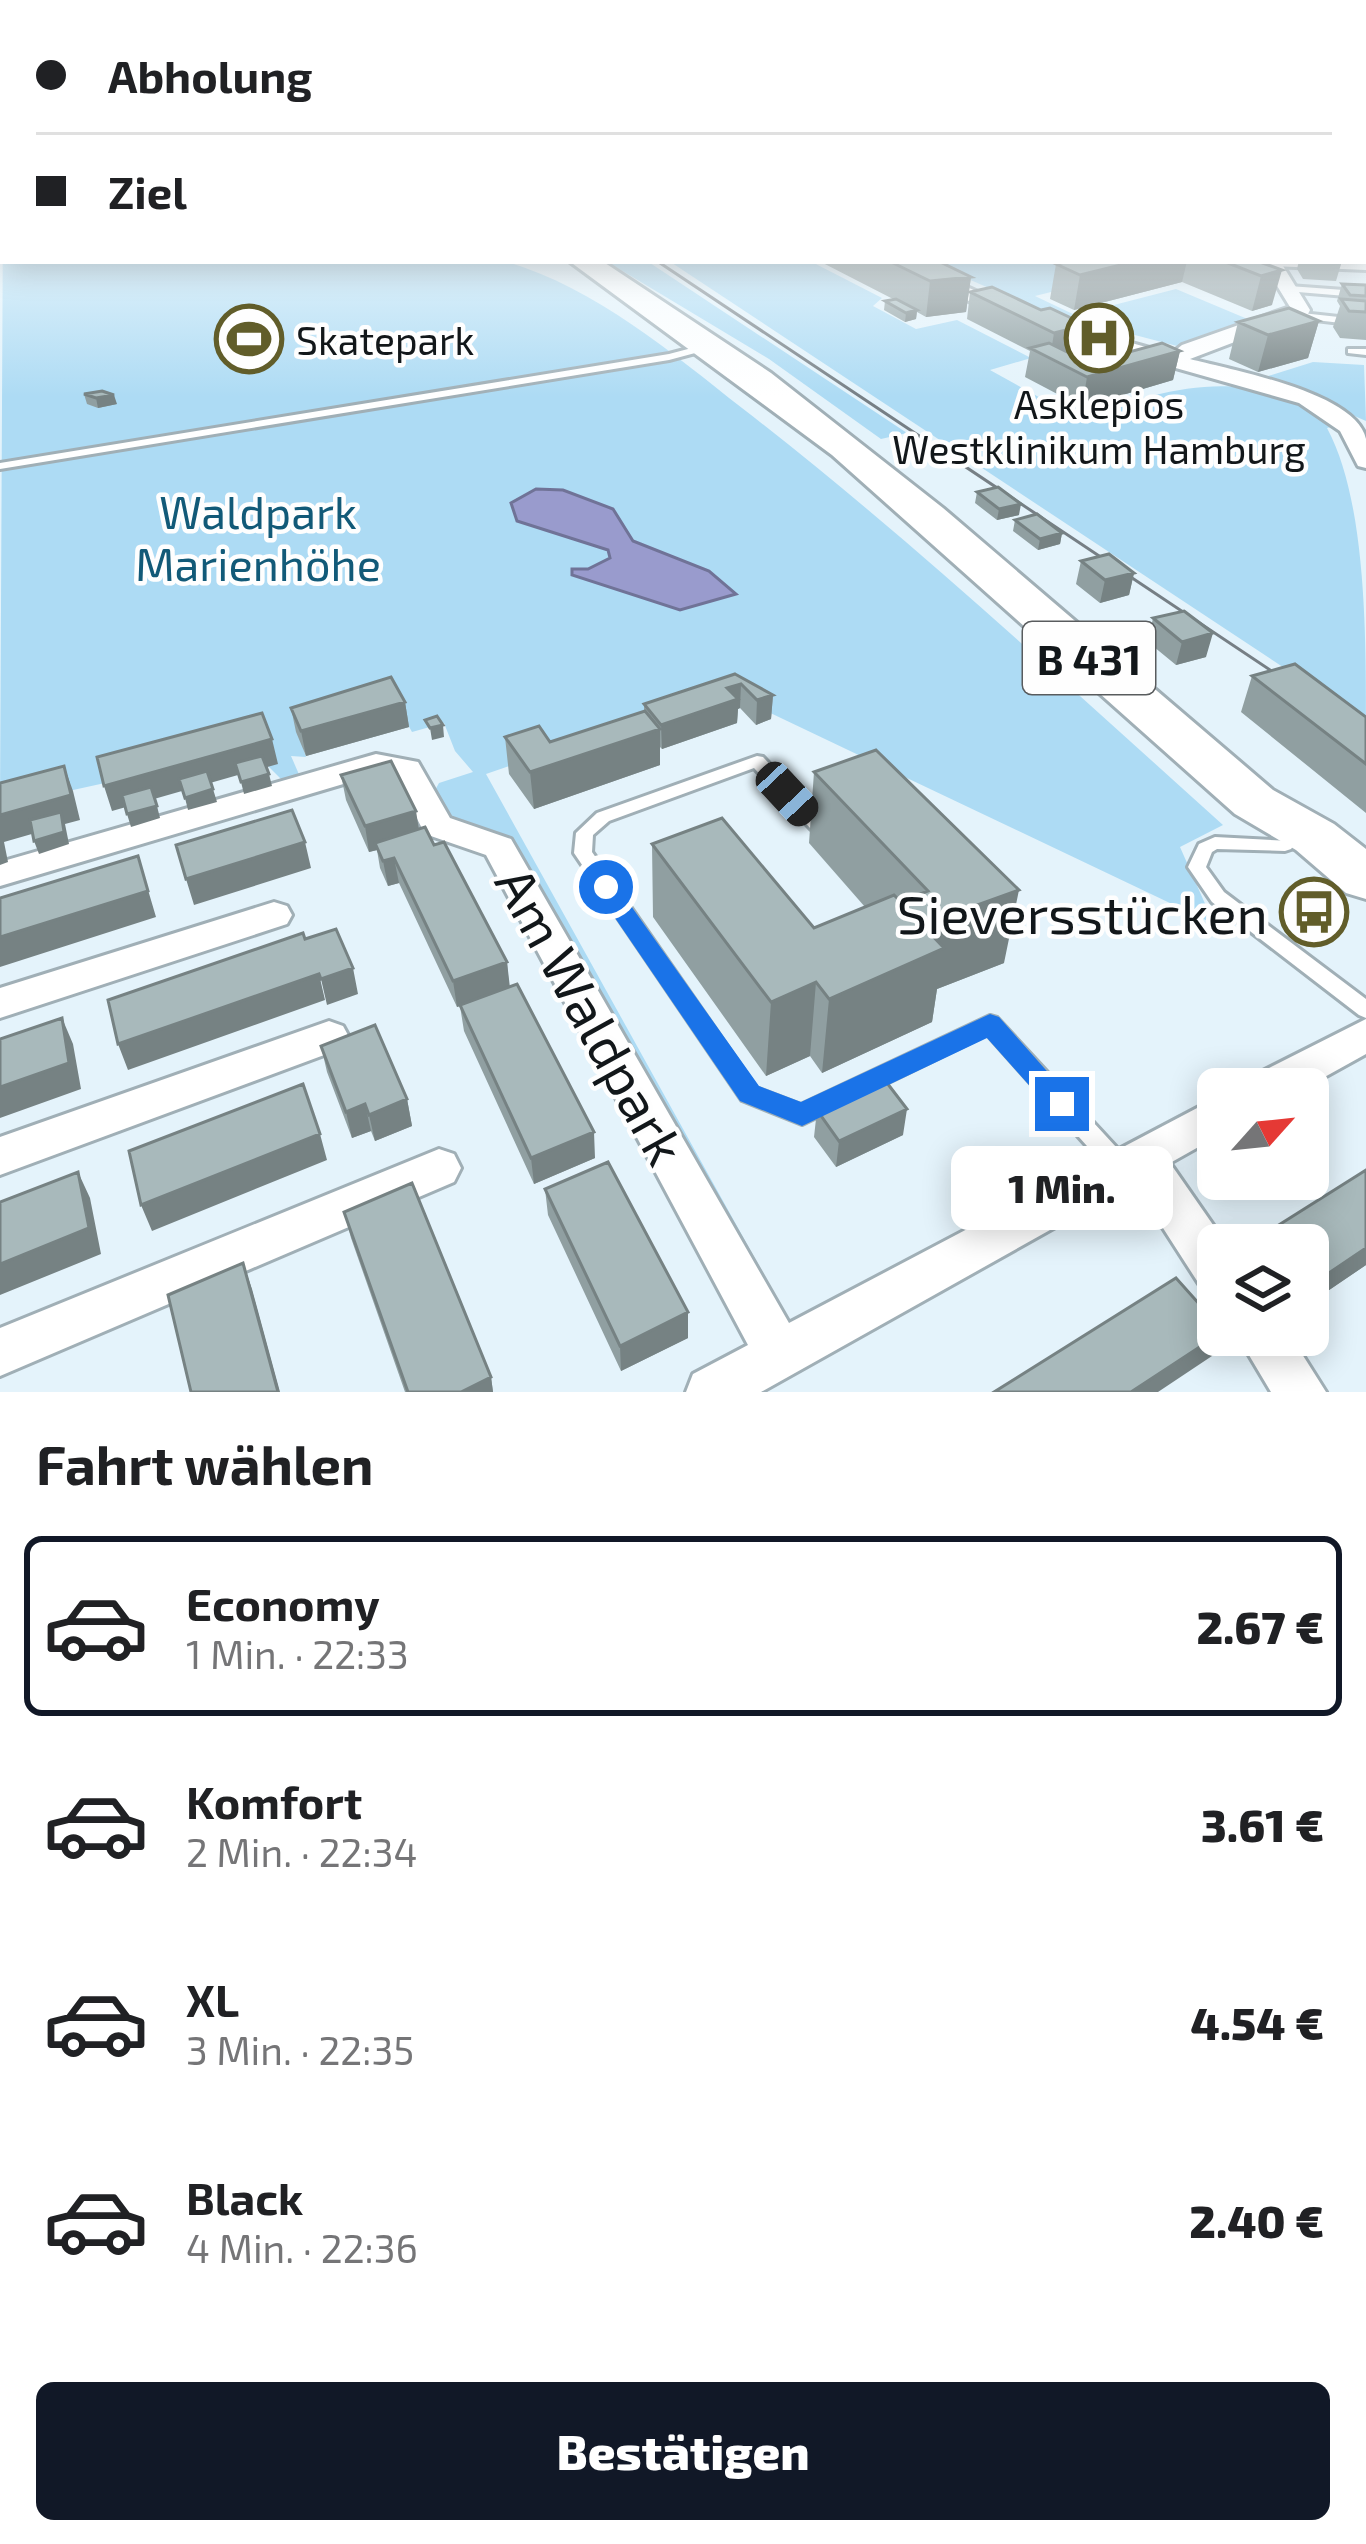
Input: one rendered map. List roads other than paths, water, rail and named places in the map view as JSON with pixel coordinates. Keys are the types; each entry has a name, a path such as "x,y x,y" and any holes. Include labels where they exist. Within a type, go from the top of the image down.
{"main road":[{"name":"B 431","path":"560,267 664,330 706,346"},
{"name":"B 431","path":"593,267 686,325 706,346 896,492 1366,915"},
{"name":"B 431","path":"1270,824 1315,837 1366,879"}],"street":[{"path":"909,267 1017,317 1173,363 1283,389 1317,403 1358,427 1366,461"},
{"path":"1173,363 1189,349 1301,310 1275,267"},
{"name":"Am Waldpark","path":"0,874 376,764 407,769 437,826 499,848 779,1353"},
{"path":"0,1003 274,915"},
{"path":"1305,1068 1366,1035"},
{"path":"0,1156 329,1037"},
{"path":"711,1392 1197,1126"},
{"path":"1131,1162 1197,1245"},
{"path":"0,1352 439,1168"},
{"path":"1276,1356 1301,1392"}],"lane":[{"path":"1289,289 1365,294"},
{"path":"1294,314 1366,323"},
{"path":"0,466 669,357 706,346"},
{"path":"1352,351 1366,352"},
{"path":"817,825 757,761 602,817 585,833 583,853 749,1094 802,1115 990,1024 1131,1162"},
{"path":"1270,824 1215,843 1199,857 1203,879 1313,974 1366,1010"}],"tram line":[{"path":"666,267 1300,690"}],"place":[{"name":"Asklepios Westklinikum Hamburg","path":"1099,338"},
{"name":"Skatepark","path":"249,339"},
{"name":"Sieversstücken","path":"1314,912"}],"park label":[{"name":"Waldpark Marienhöhe","path":"258,537"}]}
